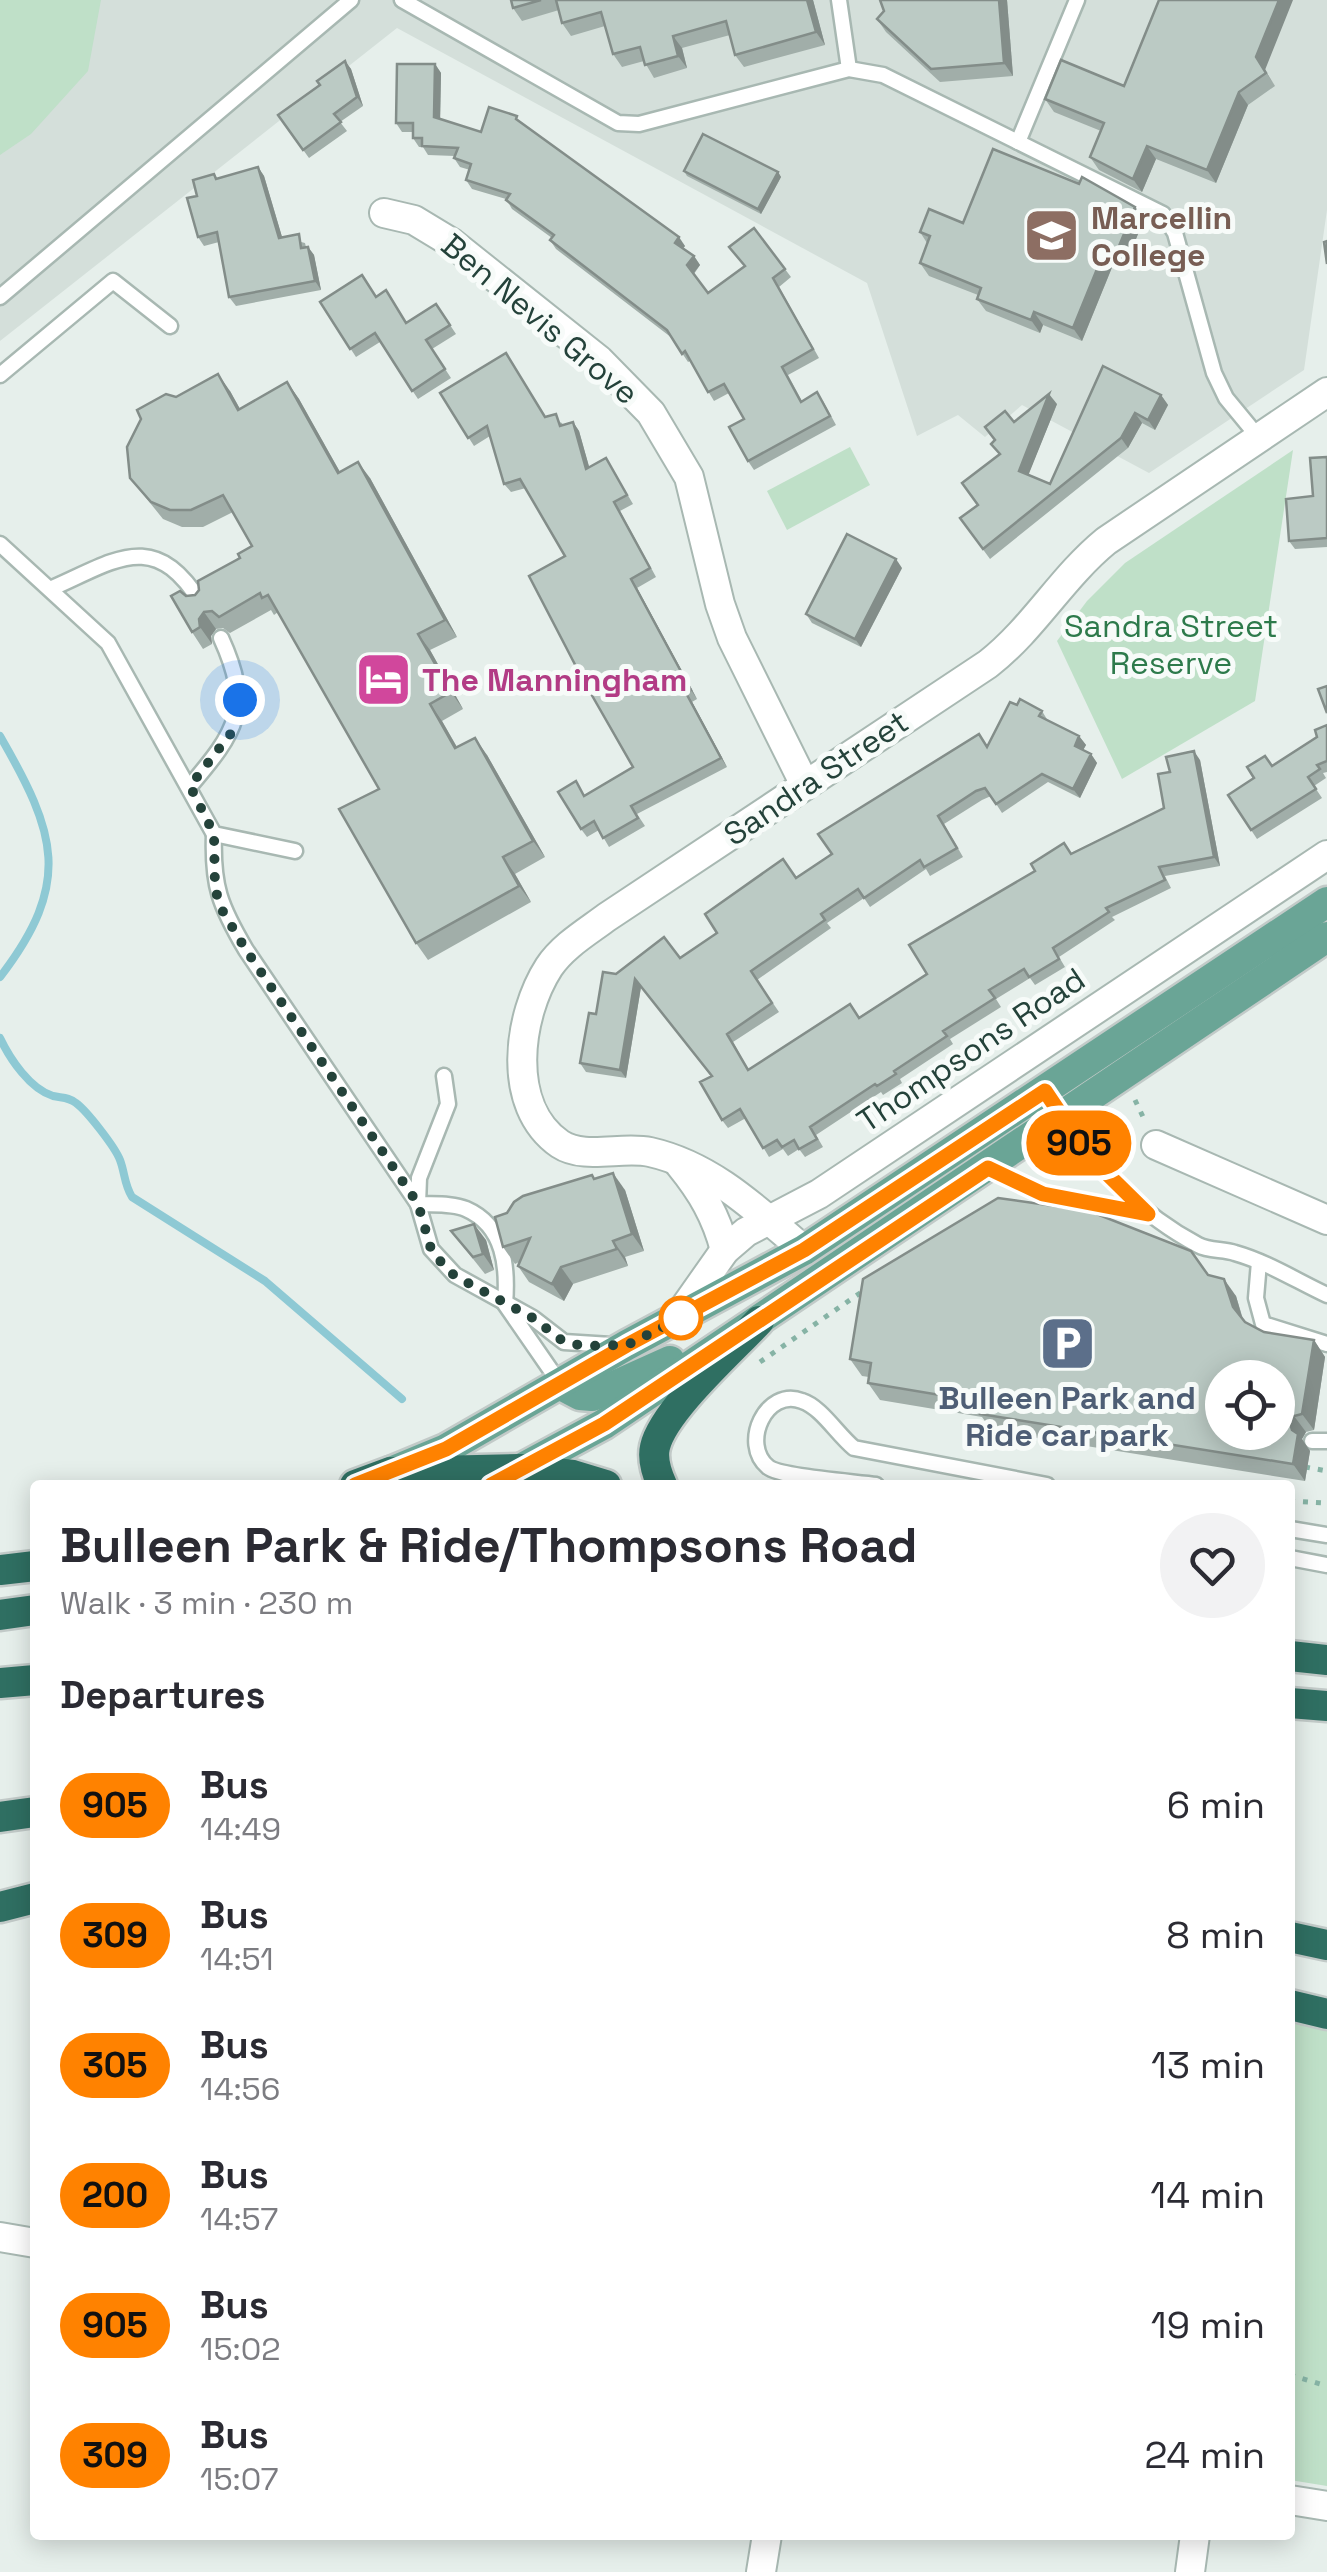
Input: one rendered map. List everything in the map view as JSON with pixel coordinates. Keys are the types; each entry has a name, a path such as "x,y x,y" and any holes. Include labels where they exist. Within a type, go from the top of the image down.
{"highway":[{"path":"660,1480 654,1448 664,1428 680,1405 759,1321"},
{"path":"390,1472 520,1468 590,1480"},
{"name":"Thompsons Road","path":"368,1480 390,1472"},
{"path":"0,1570 30,1567"},
{"path":"0,1616 30,1611"},
{"path":"1295,1657 1327,1660"},
{"path":"0,1684 30,1681"},
{"path":"1295,1703 1327,1706"},
{"path":"0,1818 30,1815"},
{"path":"0,1907 30,1899"},
{"path":"1295,1938 1327,1945"},
{"path":"1295,2006 1327,2014"}],"main road":[{"name":"Thompsons Road","path":"390,1472 446,1449 804,1250 1052,1104 1327,902"},
{"name":"Thompsons Road","path":"500,1480 604,1424 988,1168 1052,1104 1123,1074 1327,937"},
{"path":"561,1384 580,1395 592,1396 759,1321"}],"street":[{"name":"Ben Nevis Grove","path":"384,213 414,220 452,243 599,360 650,413 689,477 732,638 804,785"},
{"name":"Sandra Street","path":"804,1250 731,1188 706,1173 636,1150 576,1151 553,1138 530,1104 525,1088 523,1044 530,1012 550,966 578,938 988,664 1030,626 1090,554 1327,392"},
{"name":"Thompsons Road","path":"674,1322 725,1250 746,1232 819,1194 1327,855"},
{"path":"1156,1145 1327,1220"},
{"path":"678,1164 703,1192 717,1219 725,1250"},
{"path":"0,2237 30,2242"},
{"path":"1295,2501 1327,2506"},
{"path":"761,2572 767,2540"},
{"path":"1190,2572 1195,2540"}],"lane":[{"path":"0,297 352,0"},
{"path":"402,0 618,123 639,124 849,69 883,75 1164,214 1174,233 1217,382 1234,410 1259,438"},
{"path":"839,0 849,69"},
{"path":"1018,142 1077,0"},
{"path":"0,375 113,281 170,326"},
{"path":"0,544 95,628 118,657 214,834 213,870 222,910 353,1112 418,1204 468,1210 488,1226 504,1251 508,1273 504,1304 561,1384"},
{"path":"50,590 120,558 152,557 179,571 201,603"},
{"path":"190,786 222,748 238,714 237,680 222,638"},
{"path":"214,834 296,851"},
{"path":"444,1076 448,1104 419,1178 418,1204 431,1249 444,1266 533,1318 564,1342 584,1346 627,1345"},
{"path":"1052,1104 1088,1155 1148,1214 1202,1248 1233,1252 1327,1295"},
{"path":"988,1168 1043,1194 1148,1214"},
{"path":"1259,1262 1256,1298 1264,1324 1275,1331 1327,1344"},
{"path":"843,1480 788,1475 768,1467 757,1447 757,1428 767,1409 781,1400 800,1399 821,1412 835,1432 854,1448 1021,1480"},
{"path":"1295,1530 1327,1535"},
{"path":"1295,1559 1327,1565"}],"path":[{"path":"1123,1074 1156,1145"},
{"path":"754,1367 876,1282"},
{"path":"1299,1466 1327,1471"},
{"path":"1295,1501 1327,1503"},
{"path":"1295,2376 1327,2386"}],"shaded area":[{"name":"Marcellin College","path":"0,0 1327,0 1327,210 1304,370 1149,473 1022,405 985,437 958,415 917,436 867,283 397,28 0,341"}],"green space":[{"path":"0,0 101,0 88,71 31,134 0,155"},
{"path":"850,447 870,485 787,530 767,491"},
{"name":"Sandra Street Reserve","path":"1293,450 1255,701 1122,779 1057,641 1087,601 1125,563"},
{"path":"1295,1992 1327,1999 1327,2486 1295,2481"}],"building":[{"path":"511,0 541,0 513,8"},
{"path":"556,0 807,0 816,32 735,55 726,21 673,36 678,56 645,65 640,47 613,54 601,12 562,23"},
{"path":"880,0 999,0 1004,63 931,69 877,19 884,11"},
{"path":"1159,0 1279,0 1256,57 1266,73 1239,92 1207,170 1147,146 1133,179 1090,157 1104,123 1045,99 1061,60 1124,86"},
{"path":"345,61 357,97 334,114 341,122 303,150 278,115"},
{"path":"397,64 435,64 434,117 481,132 489,107 517,116 516,119 679,237 675,243 694,256 687,265 708,293 745,266 729,247 754,228 785,269 773,278 813,349 782,367 801,402 817,392 830,416 748,461 729,427 744,419 724,384 708,392 685,351 682,354 667,330 550,240 554,235 506,200 510,194 466,180 471,164 454,158 458,148 422,146 422,138 413,138 413,123 396,123"},
{"path":"703,134 778,172 758,209 684,171"},
{"path":"993,149 1079,184 1082,177 1135,207 1117,251 1106,247 1073,328 1034,312 1031,320 977,299 981,288 920,263 930,236 920,232 929,209 963,223"},
{"path":"258,167 279,238 299,234 301,248 308,247 315,281 229,297 217,232 198,237 187,198 197,196 193,180 214,174 216,179"},
{"path":"362,275 376,297 386,290 406,323 436,304 450,325 426,340 445,369 412,391 375,333 350,349 320,302"},
{"path":"506,353 545,417 556,414 560,426 573,422 586,469 606,458 627,495 614,502 650,568 631,579 691,690 686,693 721,758 631,806 638,818 603,838 594,821 581,829 558,792 576,781 584,796 633,767 529,576 565,556 520,479 504,484 487,426 468,438 440,393"},
{"path":"1103,366 1161,395 1148,420 1135,413 1121,438 983,549 960,518 978,505 962,483 1000,454 991,444 995,440 985,427 1005,411 1014,422 1049,394 1019,471 1050,484"},
{"name":"The Manningham","path":"218,374 238,410 287,382 338,473 358,462 445,620 418,634 451,692 430,704 455,748 475,738 533,841 503,857 519,886 416,943 339,809 379,789 268,595 262,598 260,593 219,617 212,611 204,612 199,619 200,627 192,632 171,596 180,591 186,596 195,595 198,581 240,558 238,554 252,546 223,495 191,510 170,510 151,502 130,478 127,447 141,419 137,410 166,394 176,397"},
{"path":"1327,457 1327,538 1289,541 1286,499 1313,496 1310,458"},
{"path":"847,534 896,559 855,639 806,614"},
{"path":"1327,686 1327,713 1318,689"},
{"path":"1020,699 1042,711 1039,716 1079,736 1075,746 1091,754 1073,789 1042,774 996,804 985,788 976,791 938,816 957,848 924,867 920,860 864,898 858,889 821,914 825,920 751,971 772,1003 727,1034 748,1070 850,1004 859,1018 927,974 909,945 1035,871 1031,864 1064,843 1071,854 1164,808 1158,774 1170,772 1166,757 1194,751 1214,857 1159,867 1165,880 1106,908 1109,912 1053,948 1059,959 1029,977 1024,969 989,990 995,998 943,1031 947,1036 894,1071 896,1074 810,1127 817,1139 799,1149 794,1140 782,1147 777,1140 763,1148 740,1109 722,1120 700,1082 712,1076 635,979 620,1070 580,1063 589,1013 596,1014 603,972 616,974 664,937 680,958 717,933 705,914 783,859 796,878 832,854 818,834 979,734 987,747 1010,702 1017,705"},
{"path":"1327,725 1327,761 1317,765 1320,769 1308,777 1316,789 1251,830 1228,795 1254,778 1247,767 1265,756 1272,766 1317,737 1315,730"},
{"path":"613,1173 632,1234 613,1241 617,1249 561,1267 552,1284 518,1266 530,1238 503,1247 495,1217 507,1213 523,1196 592,1175 594,1179"},
{"name":"Bulleen Park and Ride car park","path":"998,1198 1089,1211 1191,1251 1208,1275 1224,1279 1233,1307 1245,1322 1264,1332 1314,1340 1302,1414 1295,1416 1295,1360 1205,1360 1205,1450 980,1414 982,1402 868,1383 871,1363 850,1359 863,1279"},
{"path":"474,1224 483,1254 473,1257 451,1231"},
{"name":"Bulleen Park and Ride car park","path":"1295,1432 1298,1434 1293,1464 1205,1450 1295,1450"}],"waterway":[{"path":"0,736 34,801 48,857 47,885 39,913 0,977"},
{"path":"0,1038 15,1064 36,1087 73,1101 93,1121 117,1154 132,1197 265,1281 402,1399"}],"bus line":[{"name":"905","path":"368,1480 446,1449 804,1250 1045,1091 1088,1155 1148,1214 1043,1194 988,1168 604,1424 500,1480"}],"place":[{"name":"Marcellin College","path":"1052,236"},
{"name":"The Manningham","path":"383,680"},
{"name":"Bulleen Park and Ride car park","path":"1067,1344"}],"route":[{"path":"240,700 232,732 190,786 214,834 213,870 222,910 353,1112 418,1204 431,1249 455,1276 533,1318 564,1342 584,1346 627,1345 681,1318"}]}
